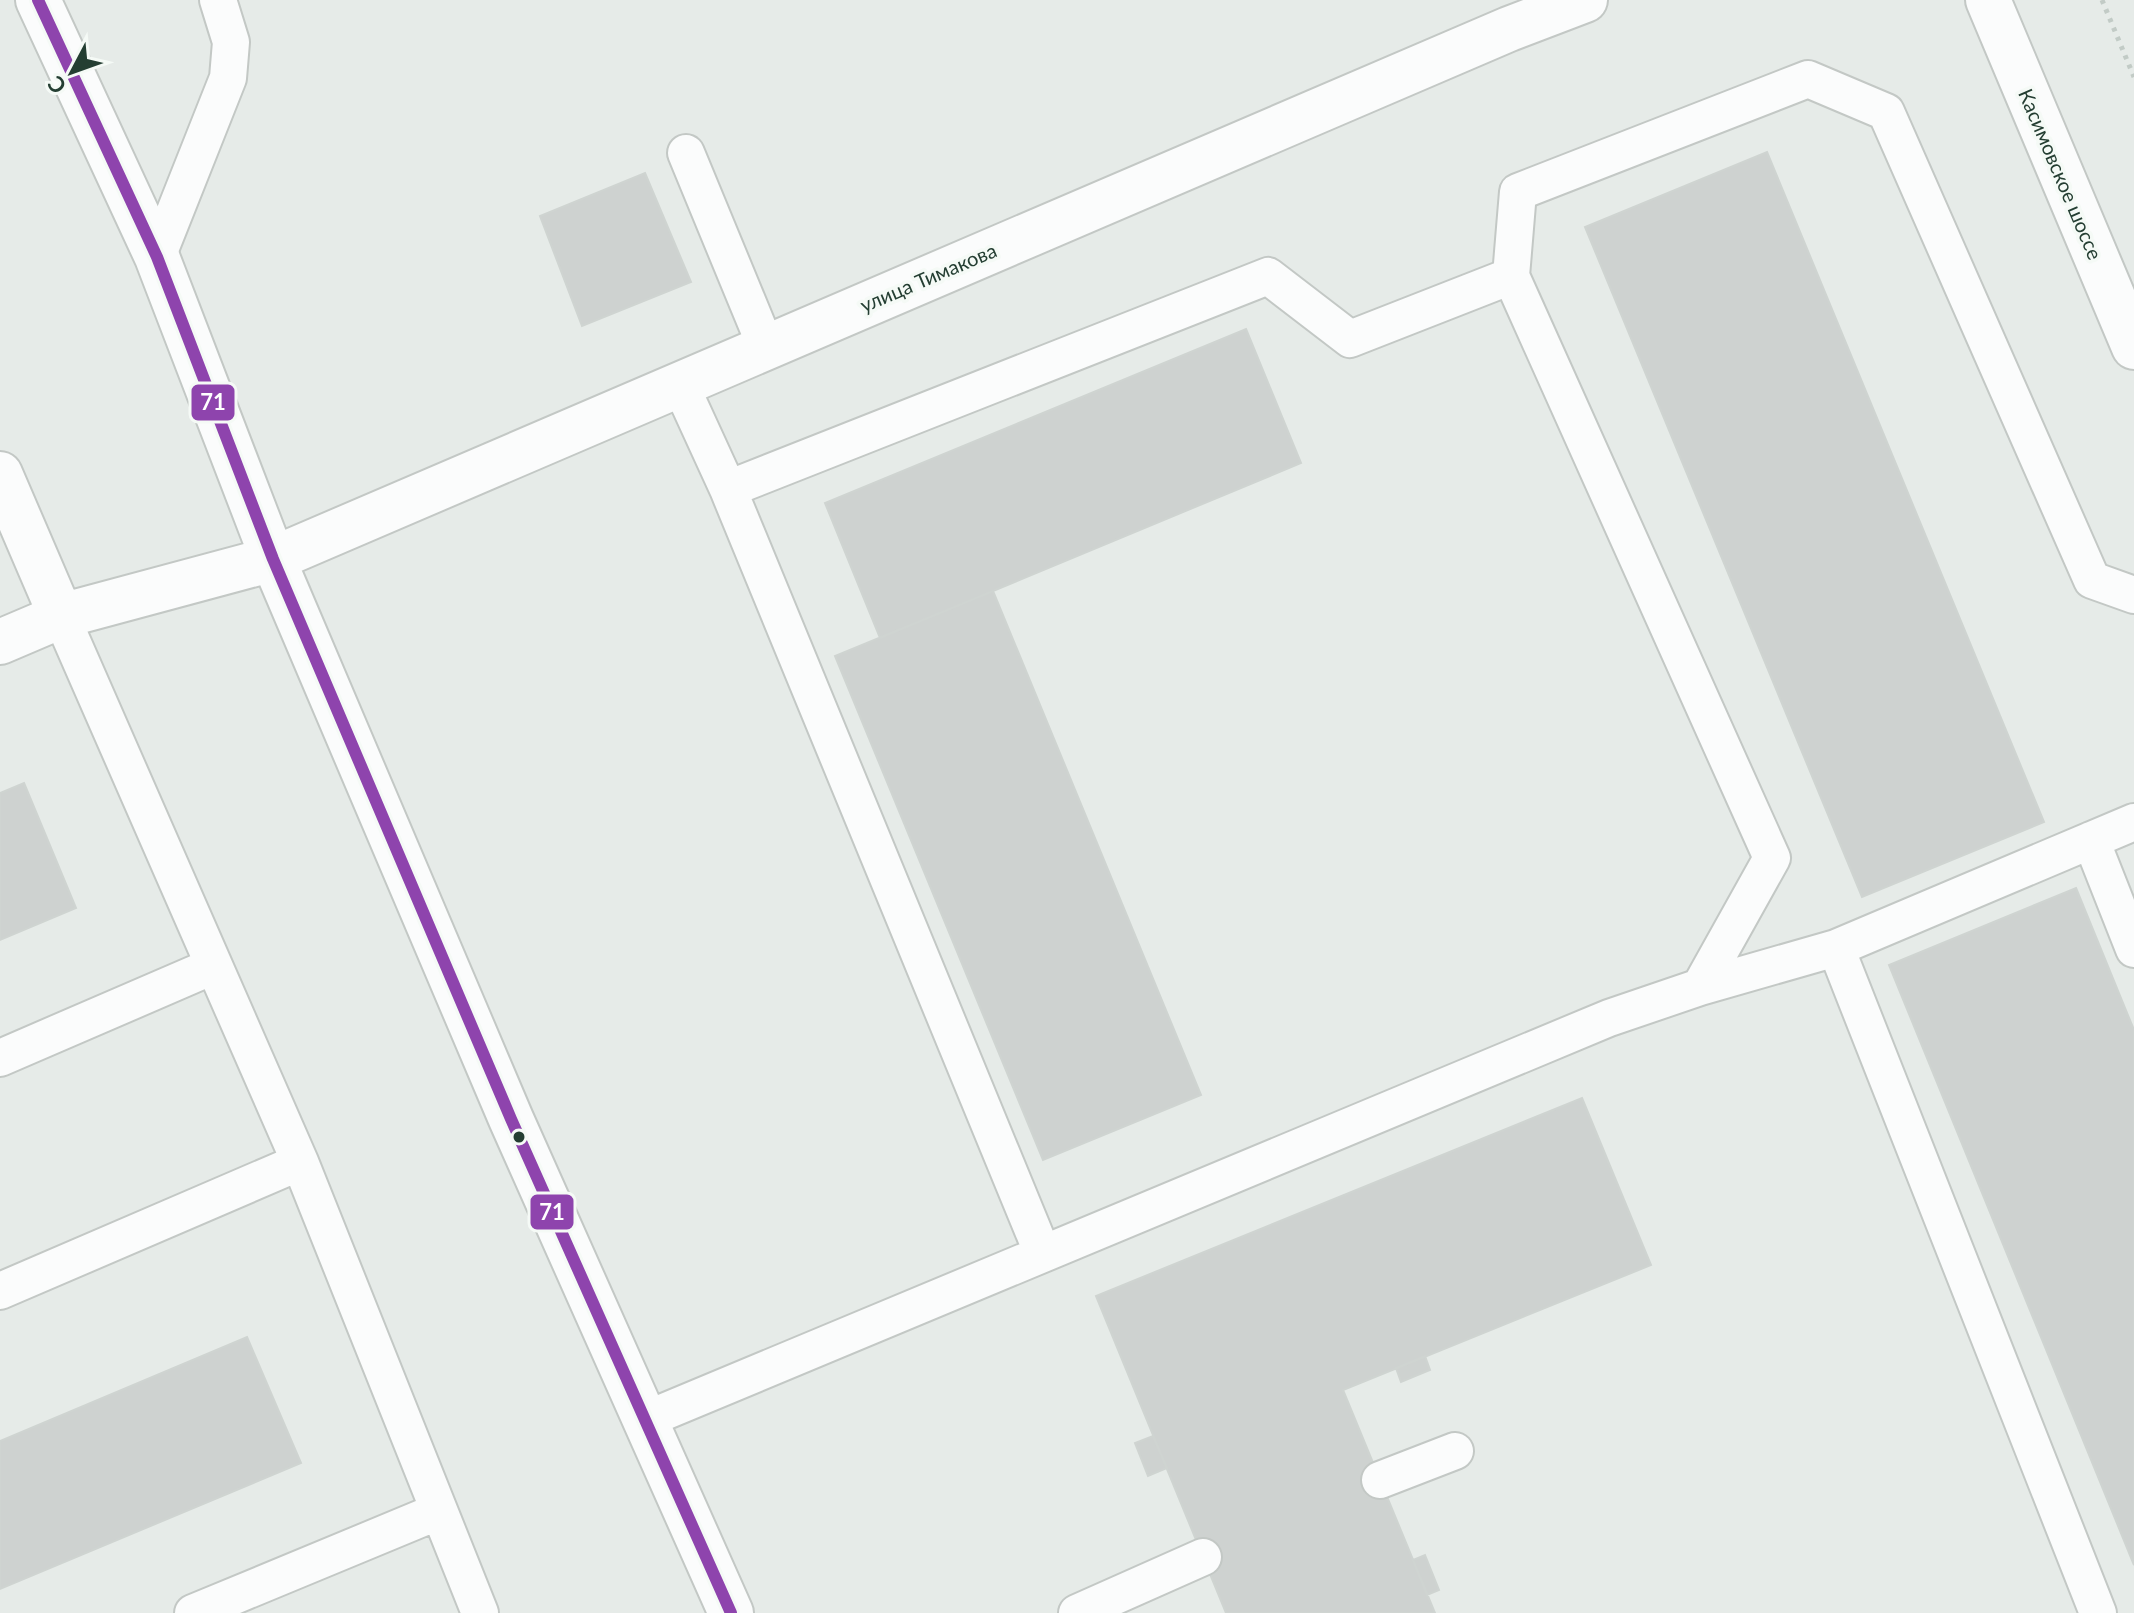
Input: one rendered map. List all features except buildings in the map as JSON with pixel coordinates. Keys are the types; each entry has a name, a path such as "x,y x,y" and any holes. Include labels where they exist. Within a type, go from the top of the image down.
{"street":[{"path":"38,0 157,257 273,559 511,1119 731,1613"},
{"name":"улица Тимакова","path":"0,642 61,616 273,559 766,347 1509,14 1585,0"},
{"name":"Касимовское шоссе","path":"1988,0 2134,347"},
{"path":"0,474 61,616"}],"lane":[{"path":"157,257 228,78 231,42 218,0"},
{"path":"1700,987 1772,858 1511,276 1518,192 1808,79 1886,112 2092,580 2134,595"},
{"path":"686,153 766,347"},
{"path":"728,489 1268,276 1350,339 1511,276"},
{"path":"679,382 728,489 1042,1252"},
{"path":"61,616 300,1162 480,1613"},
{"path":"647,1419 1609,1018 1700,987 1836,948 2134,822"},
{"path":"2091,840 2134,949"},
{"path":"1836,948 2098,1613"},
{"path":"0,1058 213,966"},
{"path":"0,1291 300,1162"},
{"path":"1380,1480 1455,1451"},
{"path":"193,1613 439,1511"},
{"path":"1077,1613 1203,1557"}],"path":[{"path":"2102,0 2134,77"}],"transit line":[{"name":"71","path":"38,0 157,257 273,559 511,1119 731,1613"}]}
